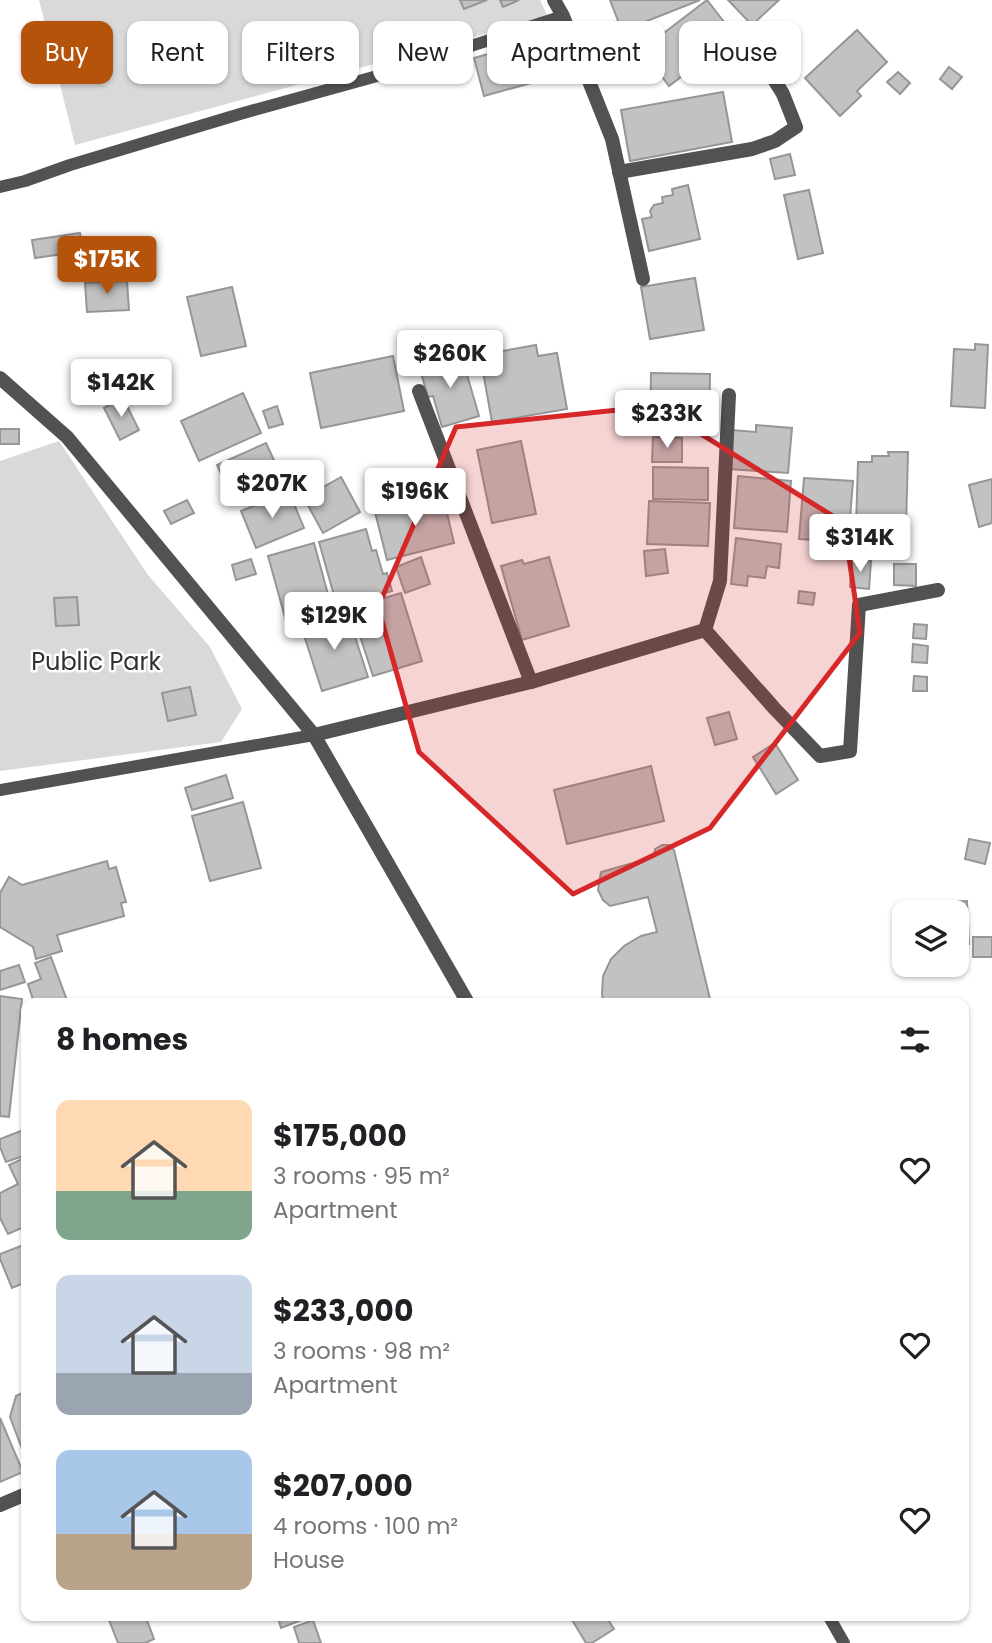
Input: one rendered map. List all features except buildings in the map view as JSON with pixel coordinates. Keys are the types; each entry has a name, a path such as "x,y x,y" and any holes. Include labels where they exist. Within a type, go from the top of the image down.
{"street":[{"path":"554,0 563,16 612,139 643,279"},
{"path":"620,172 751,149 775,141 796,127 777,84"},
{"path":"0,378 67,437 314,735 465,998"},
{"path":"419,391 531,682"},
{"path":"705,630 720,581 729,395"},
{"path":"705,630 820,756 850,751 859,605 938,590"},
{"path":"314,735 531,682 705,630"},
{"path":"0,1505 21,1496"}],"lane":[{"path":"0,187 240,114 388,74 563,16"},
{"path":"0,790 314,735"},
{"path":"831,1621 844,1643"}],"highlighted area":[{"path":"656,406 844,523 860,633 710,828 573,894 419,752 378,607 456,427"}],"green space":[{"path":"39,0 540,0 548,17 533,21 487,21 487,34 473,37 473,21 373,21 373,64 359,68 359,21 242,21 242,84 300,84 75,145 60,84 113,84 113,21 44,21"},
{"name":"Public Park","path":"59,441 148,575 210,647 242,709 221,742 0,771 0,461"}]}
